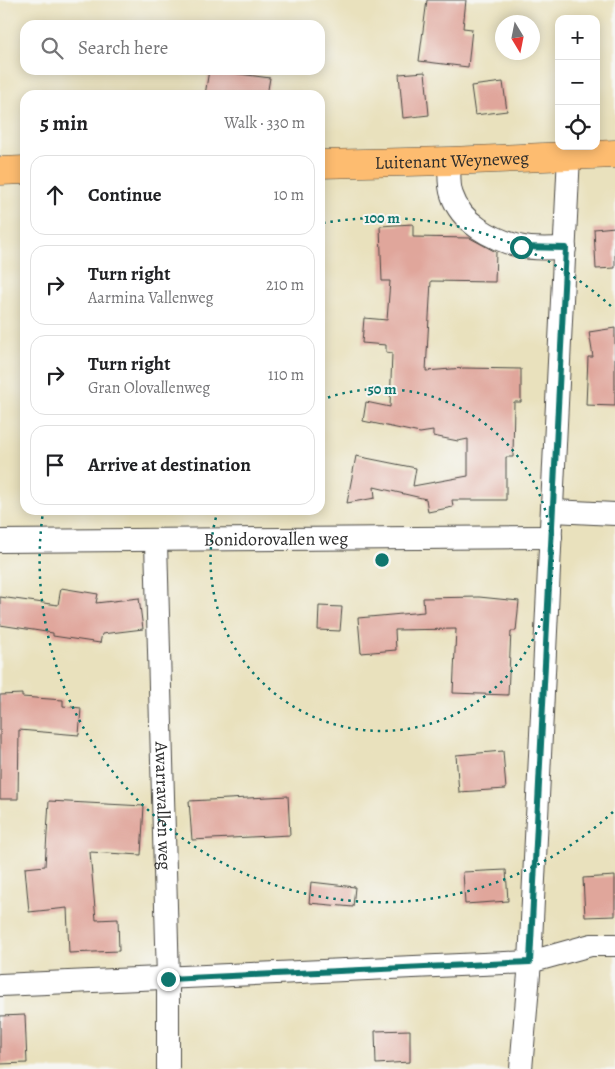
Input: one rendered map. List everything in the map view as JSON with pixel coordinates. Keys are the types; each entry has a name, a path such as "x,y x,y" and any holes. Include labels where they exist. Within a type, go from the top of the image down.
{"main road":[{"name":"Luitenant Weyneweg","path":"325,164 449,161 569,154 615,154"},
{"path":"0,171 20,170"}],"street":[{"path":"521,1069 530,962 566,248 569,154"},
{"path":"449,161 451,193 459,212 465,218 489,234 521,247 566,248"},
{"path":"553,511 615,514"},
{"name":"Bonidorovallen weg","path":"0,541 156,542 551,537"},
{"name":"Awarravallen weg","path":"156,542 168,979 168,1069"},
{"path":"0,985 530,962 591,944 615,945"}],"building":[{"path":"427,0 466,0 463,28 472,29 468,67 419,61"},
{"path":"425,72 429,115 403,118 399,74"},
{"path":"208,75 247,75 270,78 268,90 206,90"},
{"path":"503,82 507,111 475,115 471,86"},
{"path":"413,224 413,237 470,238 496,252 495,282 431,281 426,371 464,368 521,369 521,402 514,402 513,457 506,457 506,500 452,500 453,507 428,512 426,499 374,487 375,498 347,503 356,456 416,468 413,486 468,476 468,439 458,441 433,436 433,431 420,433 363,421 366,402 390,407 392,353 386,352 386,345 362,343 364,318 387,320 390,281 382,281 380,226"},
{"path":"615,227 615,268 596,269 594,229"},
{"path":"615,328 615,406 586,405 588,357 593,357 589,332"},
{"path":"61,588 98,594 96,603 139,598 143,629 102,634 100,643 53,636 53,633 0,625 0,597 58,605"},
{"path":"479,597 519,601 516,631 511,631 508,695 453,693 456,629 395,630 396,650 361,653 358,618 424,612 423,598"},
{"path":"319,606 342,607 340,631 318,630"},
{"path":"22,694 22,697 63,700 63,706 81,708 79,735 19,730 18,799 0,799 0,695"},
{"path":"503,751 506,789 459,792 456,755"},
{"path":"288,796 290,835 192,840 189,801"},
{"path":"49,801 144,806 141,855 90,852 96,920 118,919 119,951 69,953 67,908 29,912 25,868 45,866"},
{"path":"506,870 508,901 465,904 463,872"},
{"path":"615,876 615,916 585,917 583,878"},
{"path":"311,882 355,887 353,907 309,903"},
{"path":"25,1015 27,1063 0,1064 0,1016"},
{"path":"410,1030 410,1062 376,1064 375,1031"}],"route":[{"path":"168,979 530,962 566,248 521,247"}]}
